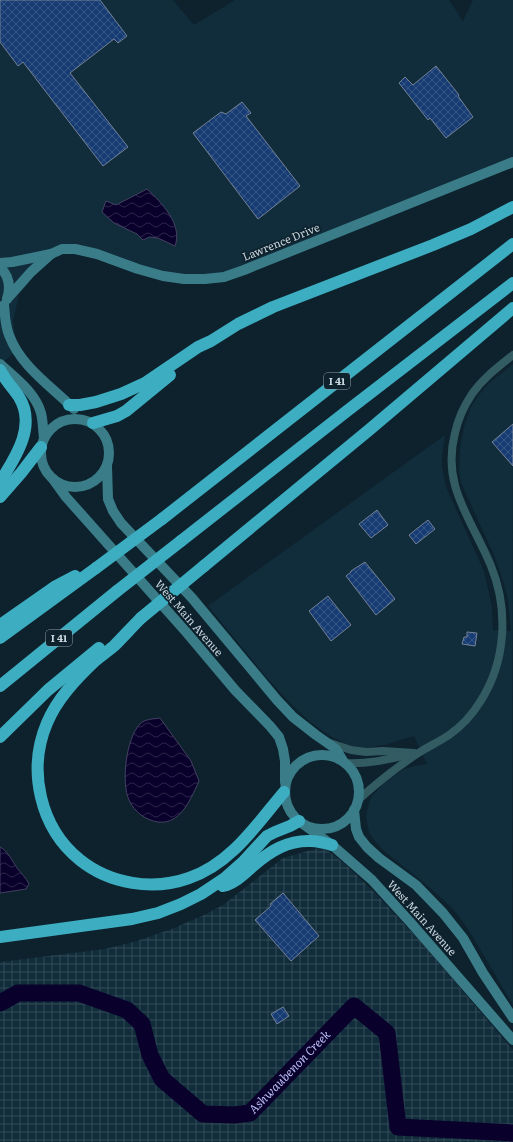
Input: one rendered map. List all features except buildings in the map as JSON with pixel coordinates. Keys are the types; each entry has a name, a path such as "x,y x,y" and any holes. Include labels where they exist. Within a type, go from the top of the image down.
{"highway":[{"path":"69,405 80,405 96,402 121,394 146,383 198,347 211,341 238,324 273,307 433,245 471,229 513,207"},
{"name":"I 41","path":"0,638 162,519 513,244"},
{"name":"I 41","path":"0,686 117,591 513,283"},
{"path":"0,737 48,690 107,641 141,618 369,430 513,308"},
{"path":"89,422 117,416 126,411 201,351 211,341"},
{"path":"0,370 20,398 26,423 24,437 16,456 0,482"},
{"path":"0,497 21,473 43,442"},
{"path":"0,625 56,586 96,568"},
{"path":"141,618 114,646 95,661 72,686 58,704 47,723 39,749 39,789 44,808 51,825 64,844 80,860 102,874 127,882 150,884 173,883 196,876 212,868 226,858 251,831 285,787"},
{"path":"0,937 132,919 158,913 201,894 226,878 267,836 301,822"},
{"path":"201,894 229,885 242,876 262,858 283,845 291,842 312,841 332,845"}],"main road":[{"name":"Lawrence Drive","path":"0,263 51,254 62,249 75,248 163,276 205,280 224,277 513,162"},
{"name":"Lawrence Drive","path":"4,304 31,272 51,254"},
{"path":"0,267 7,276 9,282 9,293 4,304 6,325 9,336 17,351 36,375 89,422 100,429 106,437 109,447 107,466 101,475 93,482 83,486 72,487 53,479 46,470 41,459 43,442 40,412 35,399 0,364"},
{"path":"43,442 49,430 57,423 76,418 89,422"},
{"name":"West Main Avenue","path":"107,466 108,499 112,511 121,523 192,598 277,700 293,717 336,749 344,762"},
{"name":"West Main Avenue","path":"53,479 66,497 187,632 235,690 270,726 278,737 283,749 285,761 285,787"},
{"path":"321,754 333,756 344,762 352,770 357,780 359,790 358,800 354,810 347,820 337,826 326,829 314,828 301,822 291,813 286,803 285,787 290,771 298,762 321,754"},
{"name":"West Main Avenue","path":"354,810 356,829 359,837 379,858 416,885 443,913 463,938 483,973 513,1018"},
{"name":"West Main Avenue","path":"301,822 332,845 372,880 513,1040"}],"street":[{"path":"358,800 379,781 418,752 449,735 460,726 470,716 487,691 493,676 498,661 502,627 502,610 499,591 491,565 455,487 452,474 451,456 456,429 466,403 481,383 510,357"},
{"path":"325,741 351,750 366,752 418,752"},
{"path":"344,762 363,764 418,752"}],"shaded area":[{"path":"0,0 173,0 194,25 235,0 449,0 463,21 473,0 513,0 513,162 244,270 184,279 75,249 51,254 19,295 13,321 17,351 0,364"},
{"path":"513,364 513,1005 459,916 429,887 383,850 369,832 366,818 371,797 386,781 404,769 427,764 414,736 385,745 363,748 347,745 327,734 308,720 290,703 267,678 208,606 445,435 442,466 446,487 484,571 492,608 493,630 511,631 508,599 503,581 494,555 461,483 459,470 460,448 464,427 471,407 489,383"},
{"path":"322,847 345,864 374,892 421,942 513,1050 513,1142 0,1142 0,962 105,949 137,941 174,928 223,905 283,858"}],"water":[{"path":"147,189 165,208 174,222 177,238 175,246 158,238 149,237 143,240 137,234 114,223 102,212 106,201 116,205"},
{"path":"160,718 191,761 199,781 191,798 181,813 167,822 158,822 142,816 132,806 125,783 128,750 135,731 144,721"},
{"path":"0,847 8,854 28,882 29,884 26,889 0,893"}],"waterway":[{"name":"Ashwaubenon Creek","path":"0,1003 18,993 79,993 127,1010 142,1024 150,1055 162,1079 203,1114 234,1115 250,1113 354,1006 387,1033 398,1127 513,1133"}]}
